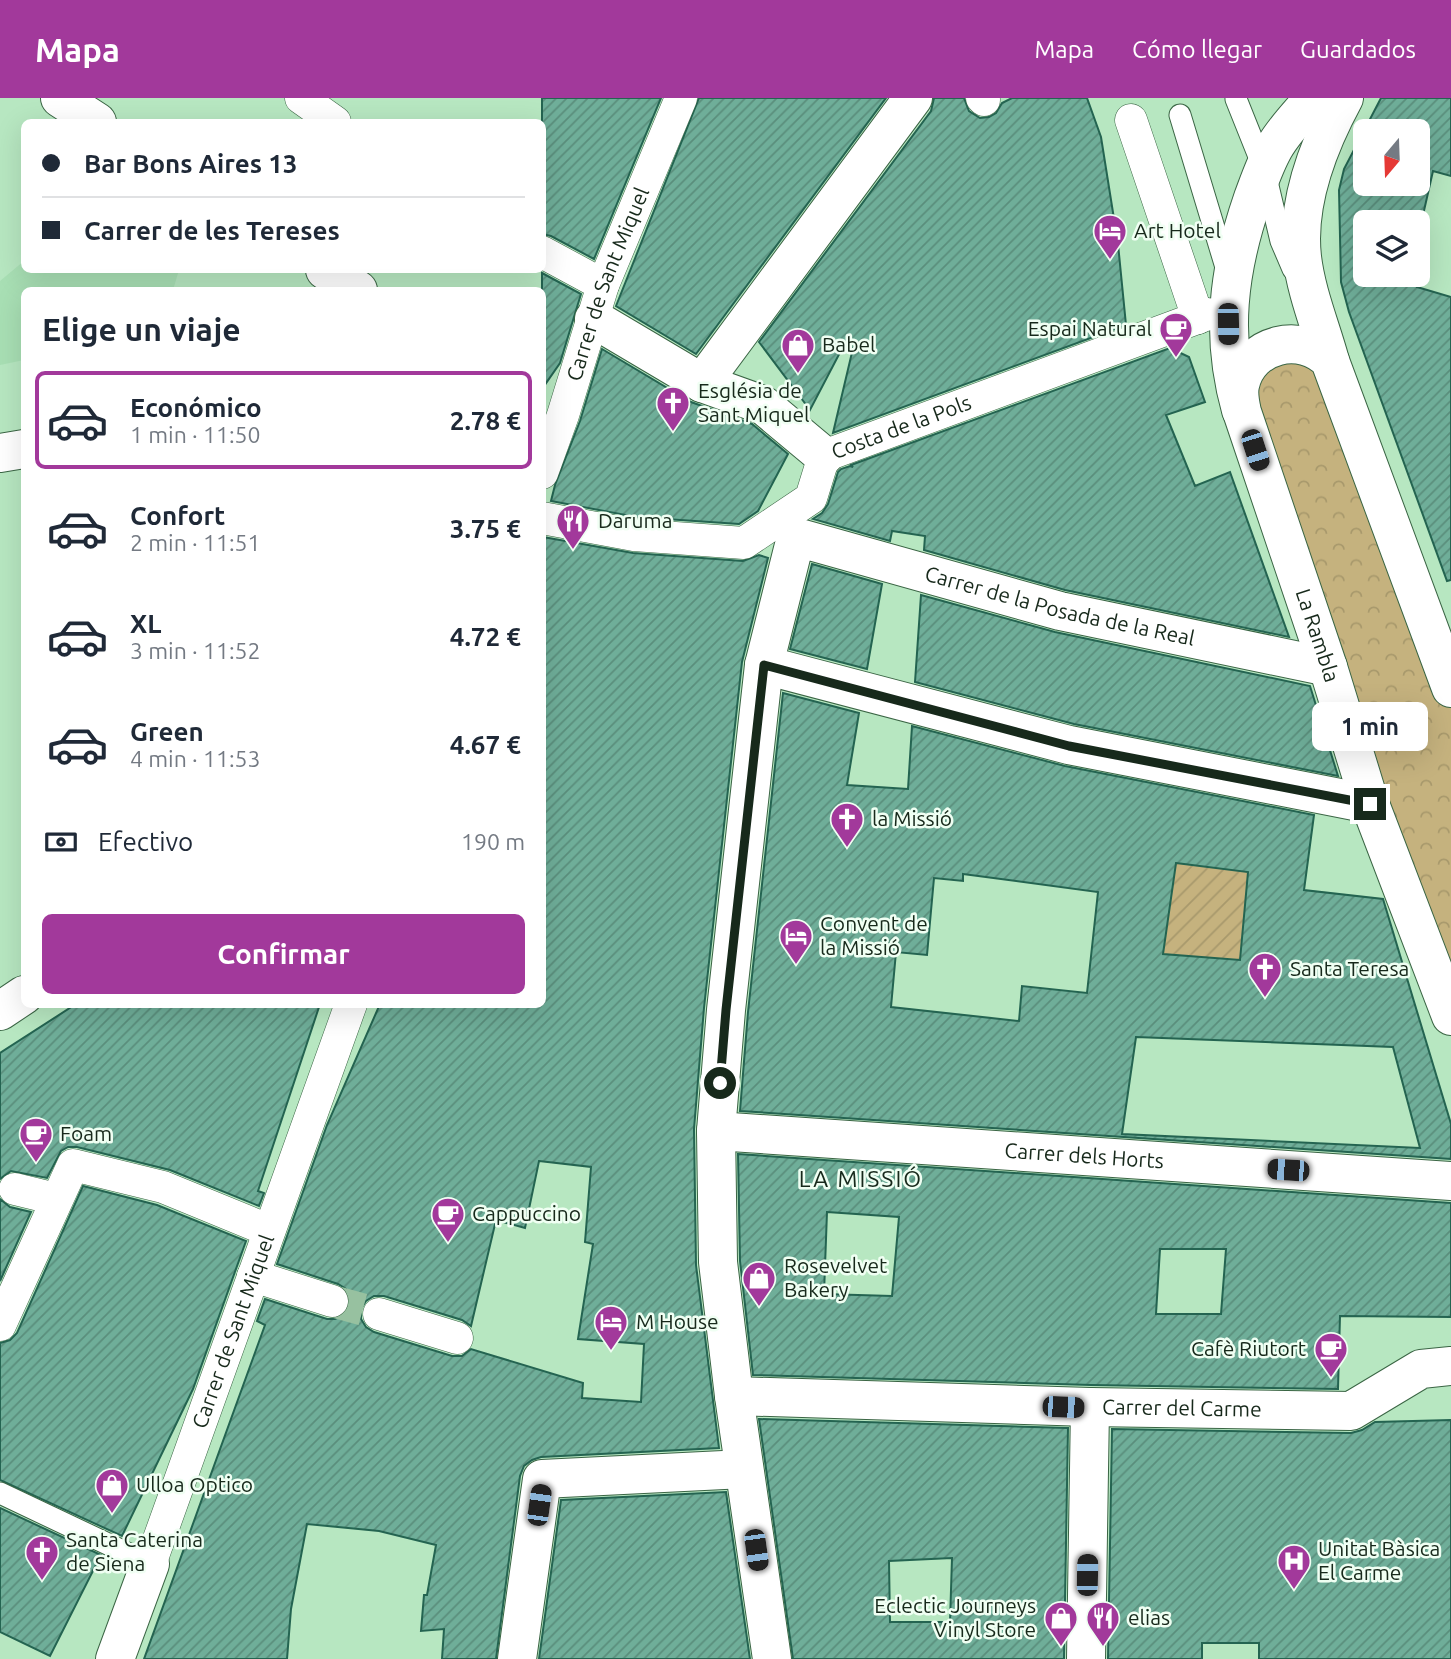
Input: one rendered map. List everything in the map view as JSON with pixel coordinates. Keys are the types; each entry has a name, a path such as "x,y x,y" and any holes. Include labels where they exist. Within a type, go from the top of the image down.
{"street":[{"path":"60,98 92,119"},
{"path":"300,98 331,119"},
{"name":"Carrer de Sant Miquel","path":"546,461 598,302 681,98"},
{"path":"702,383 913,98"},
{"path":"1242,412 1228,340 1231,281 1246,219 1264,169 1274,148 1314,98"},
{"path":"1344,98 1323,143 1310,181 1301,223 1302,259 1330,361 1451,688"},
{"name":"Costa de la Pols","path":"546,519 634,535 744,543 811,498 824,456 1203,316 1131,120"},
{"path":"546,256 598,302 702,383 763,405 824,456"},
{"path":"330,273 353,287"},
{"path":"1242,412 1239,392 1241,380 1251,363 1262,352 1277,346 1295,344 1314,349 1330,361"},
{"name":"La Rambla","path":"1242,412 1328,667 1370,804 1451,1016"},
{"path":"0,453 21,450"},
{"name":"Carrer de la Posada de la Real","path":"764,665 796,537 1060,611 1328,667"},
{"path":"772,1659 734,1396 718,1262 716,1132 726,1010 764,665 1069,746 1370,804"},
{"path":"0,1011 21,997"},
{"name":"Carrer de Sant Miquel","path":"115,1659 350,1008"},
{"name":"Carrer dels Horts","path":"716,1132 1451,1181"},
{"path":"0,1325 73,1165 163,1187 268,1230"},
{"path":"5,1186 56,1199"},
{"path":"253,1276 332,1301"},
{"path":"379,1314 457,1338"},
{"name":"Carrer del Carme","path":"734,1396 1090,1408 1351,1411 1421,1368 1451,1367"},
{"path":"1086,1659 1090,1408"},
{"path":"517,1659 542,1479 744,1469"}],"lane":[{"path":"1236,99 1264,169 1282,241 1330,361"},
{"path":"1180,115 1231,281"},
{"path":"0,1493 150,1564"}],"shaded area":[{"path":"21,264 21,273 178,273 174,287 21,287 21,361 0,365 0,281"}],"green space":[{"path":"1280,356 1326,374 1451,708 1451,973 1250,395"},
{"path":"1176,863 1248,872 1240,960 1163,954"}],"building":[{"path":"542,98 661,98 594,259 546,235 546,119 542,119"},
{"path":"699,98 886,98 696,354 616,306"},
{"path":"934,98 964,98 969,111 980,118 996,113 1002,103 1012,98 1087,98 1101,137 1118,244 1126,325 833,433 854,344 846,341 810,410 759,342 931,111"},
{"path":"1381,98 1451,98 1451,176 1433,171 1430,184 1430,119 1370,119"},
{"path":"1353,152 1353,196 1427,196 1424,210 1353,210 1353,287 1417,287 1451,297 1451,580 1447,581 1349,312 1341,282 1339,190 1344,169"},
{"path":"542,273 581,294 560,363 546,383 546,287 542,287"},
{"path":"1170,348 1189,357 1205,402 1166,415 1195,486 1230,472 1289,637 1065,590 924,550 925,536 892,531 890,541 813,519 822,513 828,504 841,469 853,467 851,465"},
{"name":"Església de Sant Miquel","path":"602,349 691,402 752,424 788,454 758,511 739,524 636,517 551,501"},
{"path":"546,538 633,553 743,561 759,555 768,558 742,662 704,1008 694,1129 696,1265 719,1448 541,1457 524,1466 520,1476 496,1659 442,1659 444,1629 421,1631 424,1595 427,1595 436,1545 379,1531 307,1524 291,1609 287,1659 144,1659 265,1325 257,1321 265,1299 327,1319 344,1315 349,1307 350,1296 346,1289 338,1284 277,1264 327,1125 378,1008 546,1008","holes":["539,1161 591,1167 585,1242 593,1244 578,1339 644,1344 641,1402 582,1398 583,1383 471,1349 462,1356 452,1356 374,1332 366,1327 361,1319 361,1309 366,1301 374,1296 384,1296 462,1320 471,1326 496,1220 525,1228"]},
{"path":"812,564 882,584 867,669 790,649"},
{"path":"921,595 1055,632 1310,686 1338,776 1074,724 915,682"},
{"path":"783,693 859,713 847,785 908,789 912,726 1065,766 1314,815 1304,890 1383,899 1451,1124 1451,1159 740,1111 748,1012","holes":["1176,863 1248,872 1240,960 1163,954","963,874 1098,892 1087,993 1022,986 1019,1021 891,1007 896,952 927,955 934,878 963,881","1136,1037 1393,1047 1420,1148 1122,1134"]},
{"path":"70,1008 319,1008 258,1191 264,1193 259,1206 170,1170 77,1147 68,1147 61,1151 47,1178 11,1171 0,1179 0,1053"},
{"path":"738,1154 1451,1203 1451,1317 1340,1316 1338,1389 753,1375 740,1261","holes":["827,1212 899,1217 892,1296 824,1294","1160,1249 1226,1249 1221,1314 1156,1314"]},
{"path":"83,1186 157,1205 246,1241 193,1389 122,1536 0,1480 0,1343 10,1340 17,1333"},
{"path":"0,1199 10,1207 31,1212 0,1281"},
{"path":"759,1419 1068,1428 1064,1659 793,1659","holes":["952,1558 950,1622 890,1622 889,1561"]},
{"path":"1451,1420 1451,1659 1259,1659 1259,1643 1202,1643 1202,1659 1108,1659 1112,1429 1351,1433 1375,1422"},
{"path":"726,1492 750,1659 539,1659 561,1500"},
{"name":"Santa Caterina de Siena","path":"0,1508 101,1555 50,1656 0,1632"}],"tunnel":[{"path":"332,1301 379,1314"}],"place":[{"name":"Art Hotel","path":"1110,261"},
{"name":"Espai Natural","path":"1176,359"},
{"name":"Babel","path":"798,375"},
{"name":"Església de Sant Miquel","path":"673,433"},
{"name":"Daruma","path":"573,551"},
{"name":"la Missió","path":"847,849"},
{"name":"Convent de la Missió","path":"796,966"},
{"name":"Santa Teresa","path":"1265,999"},
{"name":"Foam","path":"36,1164"},
{"name":"Cappuccino","path":"448,1244"},
{"name":"Rosevelvet Bakery","path":"759,1308"},
{"name":"M House","path":"611,1352"},
{"name":"Cafè Riutort","path":"1331,1379"},
{"name":"Ulloa Optico","path":"112,1515"},
{"name":"Santa Caterina de Siena","path":"42,1582"},
{"name":"Unitat Bàsica El Carme","path":"1294,1591"},
{"name":"Eclectic Journeys Vinyl Store","path":"1061,1648"},
{"name":"elias","path":"1103,1648"}],"district":[{"name":"LA MISSIÓ","path":"861,1179"}],"route":[{"path":"720,1083 764,665 1069,746 1370,804"}]}
